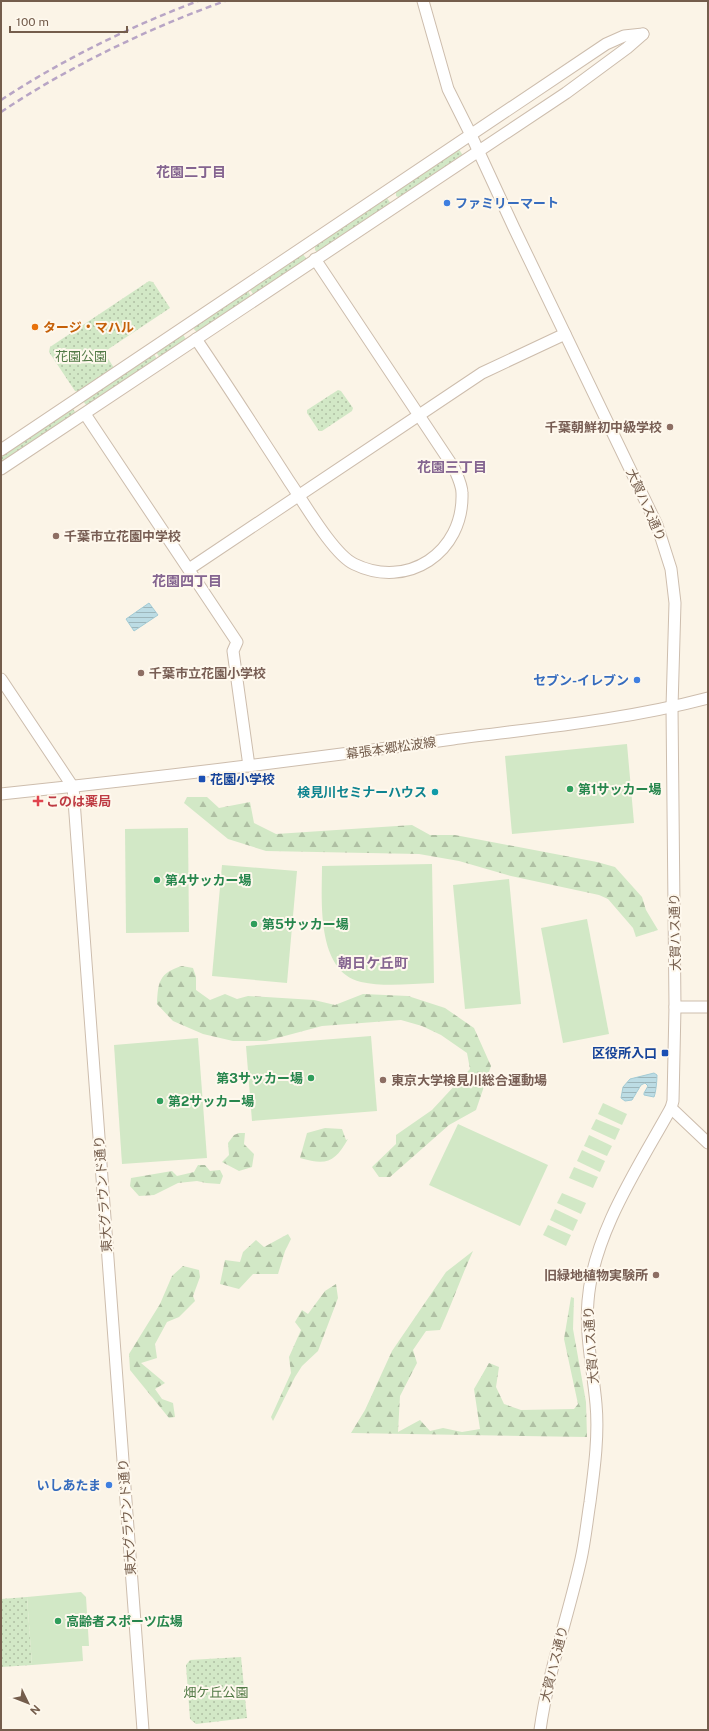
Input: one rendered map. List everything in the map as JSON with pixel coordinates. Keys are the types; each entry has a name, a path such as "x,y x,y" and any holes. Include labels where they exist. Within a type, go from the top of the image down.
{"street":[{"name":"大賀ハス通り","path":"423,1 448,89 472,135 478,151 657,525 671,569 675,602 672,707 675,1008 673,1101 671,1108 619,1201 596,1261 590,1285 587,1316 596,1406 596,1445 590,1500 581,1558 548,1684 540,1730"},
{"path":"1,450 606,44 624,36 642,34 627,48 566,93 1,469"},
{"path":"196,339 335,548 353,563 373,570 389,572 407,571 427,562 451,540 461,514 462,492 454,468 315,259"},
{"path":"189,569 482,373 565,334"},
{"path":"85,414 237,642 233,651 249,766"},
{"name":"東大グラウンド通り","path":"1,679 73,786 143,1730"},
{"name":"幕張本郷松波線","path":"1,794 249,766 584,721 672,707 708,698"},
{"path":"675,1008 708,1007"},
{"path":"671,1108 708,1143"}],"green space":[{"path":"458,148 464,157 402,199 396,196 396,190"},
{"path":"383,198 387,198 391,204 317,252 315,250 315,244"},
{"path":"299,254 303,254 307,260 255,297 249,288"},
{"name":"花園公園","path":"149,281 153,282 170,308 104,352 114,368 78,392 75,391 49,352 50,347"},
{"path":"247,289 252,298 197,333 193,327"},
{"path":"183,334 186,340 161,359 155,351"},
{"path":"153,352 158,361 87,406 83,401"},
{"path":"338,390 341,391 353,408 352,411 322,431 319,431 307,413 307,410"},
{"path":"72,408 76,413 1,466 1,453"},
{"name":"第1サッカー場","path":"627,744 634,823 512,834 505,756"},
{"path":"187,797 207,797 219,808 250,802 254,823 276,834 412,825 430,835 455,835 597,862 615,867 642,897 646,910 658,930 636,937 633,928 608,899 599,895 511,876 459,861 419,854 266,851 228,839 184,803"},
{"name":"第4サッカー場","path":"188,828 189,932 126,933 125,829"},
{"path":"432,864 434,983 397,985 370,984 361,982 346,975 336,964 329,950 325,933 322,915 322,866"},
{"name":"第5サッカー場","path":"222,865 297,871 287,983 212,976"},
{"path":"509,879 521,1004 465,1009 453,885"},
{"path":"587,919 609,1034 563,1043 541,928"},
{"path":"182,966 193,968 196,977 196,990 210,1000 225,994 237,999 248,996 314,1000 335,1005 363,994 408,996 445,1008 474,1028 491,1066 476,1110 449,1125 390,1177 379,1177 372,1167 396,1144 396,1135 432,1110 470,1069 467,1053 441,1035 422,1026 401,1020 322,1026 266,1041 233,1041 203,1034 173,1021 157,1004 158,990 161,979 164,975"},
{"name":"第3サッカー場","path":"371,1036 377,1111 252,1121 246,1046"},
{"name":"第2サッカー場","path":"198,1038 207,1158 122,1164 114,1045"},
{"path":"603,1103 627,1114 622,1125 598,1114"},
{"path":"596,1119 620,1129 615,1140 591,1129"},
{"path":"458,1124 548,1165 520,1226 429,1185"},
{"path":"325,1128 342,1129 346,1140 348,1139 339,1153 324,1162 300,1158 307,1133"},
{"path":"245,1133 244,1144 254,1154 252,1167 239,1171 222,1162 229,1155 228,1143 234,1135"},
{"path":"589,1135 612,1146 607,1156 584,1146"},
{"path":"582,1150 605,1161 600,1172 577,1161"},
{"path":"198,1165 205,1165 210,1171 220,1170 223,1176 220,1184 197,1181 178,1183 154,1195 139,1196 130,1186 131,1178 172,1171 177,1176 194,1172"},
{"path":"574,1167 598,1177 593,1188 569,1178"},
{"path":"562,1193 586,1203 581,1214 557,1203"},
{"path":"555,1209 578,1220 573,1231 550,1220"},
{"path":"548,1225 571,1235 566,1246 543,1235"},
{"path":"288,1234 291,1239 285,1251 278,1274 253,1274 239,1289 220,1284 225,1260 240,1262 243,1252 256,1240 264,1247"},
{"path":"473,1251 440,1330 426,1331 413,1350 417,1363 400,1396 398,1432 420,1420 430,1431 443,1428 462,1432 480,1429 474,1389 489,1363 499,1367 496,1387 504,1404 521,1410 574,1409 578,1404 564,1339 571,1297 574,1298 573,1329 586,1402 587,1437 351,1433 365,1410 392,1351 446,1272"},
{"path":"183,1266 199,1270 200,1277 193,1296 195,1301 179,1317 167,1322 155,1344 157,1358 141,1363 165,1383 155,1389 162,1399 173,1403 175,1417 169,1418 130,1370 129,1354 160,1304 172,1276"},
{"path":"336,1284 338,1298 318,1351 302,1366 273,1421 271,1417 291,1373 289,1357 301,1330 295,1322 302,1310 308,1314 325,1291"},
{"name":"高齢者スポーツ広場","path":"81,1592 86,1597 89,1646 82,1646 83,1661 32,1665 27,1597"},
{"path":"27,1597 32,1665 1,1667 1,1599"},
{"name":"畑ケ丘公園","path":"241,1657 247,1718 196,1724 190,1719 186,1665 190,1660"}],"water":[{"path":"149,603 158,615 134,631 126,619"},
{"path":"654,1073 657,1075 654,1097 644,1095 648,1086 645,1083 641,1085 632,1100 625,1101 621,1098 623,1087 630,1079"}],"railway":[{"path":"1,100 48,71 96,45 198,1"},
{"path":"1,112 54,79 138,36 225,1"}],"place":[{"name":"ファミリーマート","path":"447,203"},
{"name":"タージ・マハル","path":"35,327"},
{"name":"千葉朝鮮初中級学校","path":"670,427"},
{"name":"千葉市立花園中学校","path":"56,536"},
{"name":"千葉市立花園小学校","path":"141,673"},
{"name":"セブン-イレブン","path":"637,680"},
{"name":"花園小学校","path":"202,779"},
{"name":"第1サッカー場","path":"570,789"},
{"name":"検見川セミナーハウス","path":"435,792"},
{"name":"このは薬局","path":"38,801"},
{"name":"第4サッカー場","path":"157,880"},
{"name":"第5サッカー場","path":"254,924"},
{"name":"区役所入口","path":"665,1053"},
{"name":"第3サッカー場","path":"311,1078"},
{"name":"東京大学検見川総合運動場","path":"383,1080"},
{"name":"第2サッカー場","path":"160,1101"},
{"name":"旧緑地植物実験所","path":"656,1275"},
{"name":"いしあたま","path":"109,1485"},
{"name":"高齢者スポーツ広場","path":"58,1621"}],"district":[{"name":"花園二丁目","path":"191,172"},
{"name":"花園三丁目","path":"452,467"},
{"name":"花園四丁目","path":"187,581"},
{"name":"朝日ケ丘町","path":"373,963"}]}
